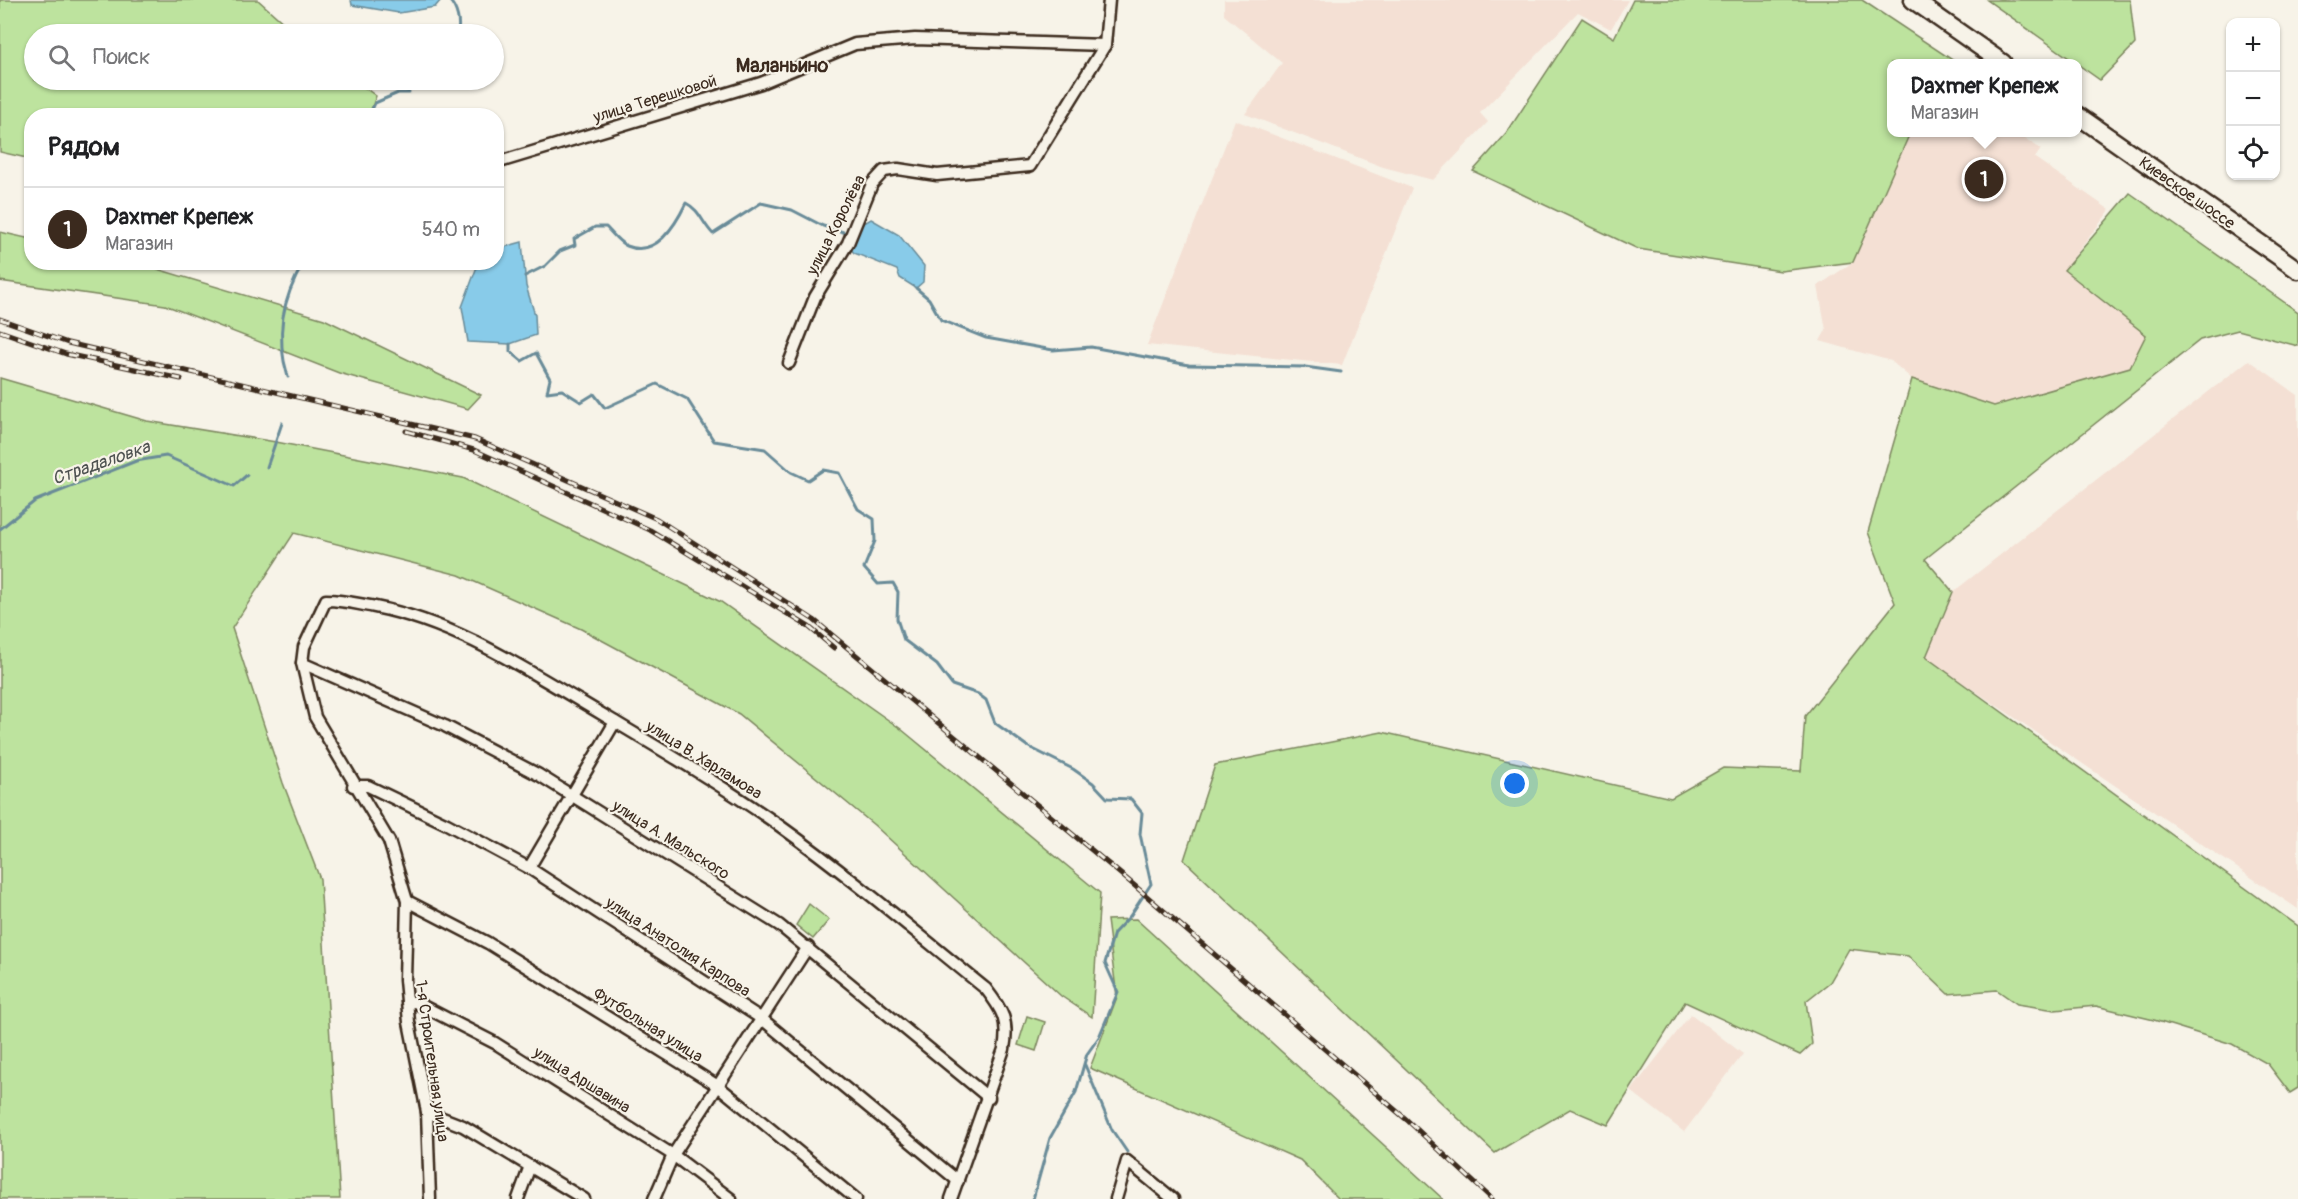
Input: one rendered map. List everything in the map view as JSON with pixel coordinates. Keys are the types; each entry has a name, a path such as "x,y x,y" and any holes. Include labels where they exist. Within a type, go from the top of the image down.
{"highway":[{"path":"1913,0 1997,59"},
{"name":"Киевское шоссе","path":"2082,119 2298,270"}],"street":[{"path":"1105,45 1109,0"},
{"name":"улица Терешковой","path":"504,161 761,83 855,44 915,39 1105,45"},
{"name":"улица Королёва","path":"789,363 815,297 848,243 872,184 884,171 898,169 937,175 1030,166 1105,45"},
{"name":"улица В. Харламова","path":"302,663 304,647 326,600 339,600 393,610 471,638 699,772 780,826 986,989 1002,1012 1007,1029 989,1098 951,1199"},
{"name":"1-я Строительная улица","path":"302,663 315,717 353,786 388,841 407,901 405,980 427,1112 430,1199"},
{"name":"улица А. Мальского","path":"302,663 445,726 539,776 779,925 989,1098"},
{"path":"529,868 573,797 615,722"},
{"name":"улица Анатолия Карпова","path":"353,786 368,786 447,824 529,868 762,1019 958,1181"},
{"name":"Футбольная улица","path":"407,901 488,943 718,1086 856,1199"},
{"path":"654,1199 674,1155 808,947"},
{"name":"улица Аршавина","path":"407,1002 415,1002 495,1043 674,1155 731,1199"},
{"path":"427,1112 463,1126 584,1199"},
{"path":"1116,1199 1127,1161 1173,1199"},
{"path":"518,1199 530,1166"}],"shaded area":[{"path":"1224,0 1628,0 1611,29 1578,12 1480,113 1488,122 1433,180 1383,167 1245,114 1282,63 1224,15"},
{"path":"1235,120 1412,188 1342,365 1147,345"},
{"path":"1908,137 2022,137 2041,149 2035,158 2110,210 2064,270 2146,335 2130,367 1994,406 1912,379 1891,361 1820,341 1826,330 1818,286 1853,262"},
{"path":"2249,360 2298,395 2298,909 1926,658 1953,592"},
{"path":"1691,1014 1743,1054 1684,1132 1631,1091"}],"green space":[{"path":"0,0 258,0 285,24 24,24 24,90 368,90 376,96 372,108 24,108 24,157 0,152"},
{"path":"1633,0 1862,0 1951,59 1887,59 1887,137 1908,137 1853,262 1781,271 1638,249 1473,171 1506,134 1582,18 1614,38"},
{"path":"1987,0 2130,0 2135,44 2100,80 2082,67 2082,59 2070,59"},
{"path":"2130,193 2298,312 2298,346 2238,330 2200,340 1925,559 1953,592 1926,657 2298,926 2298,1088 2290,1093 2268,1064 2232,1044 2154,1020 2096,1006 2055,1010 2017,1004 1997,990 1948,994 1908,956 1849,949 1830,982 1806,1001 1812,1044 1800,1055 1685,1002 1608,1125 1570,1109 1495,1153 1184,860 1215,765 1382,732 1671,798 1723,768 1801,771 1805,716 1895,603 1868,532 1912,379 1994,406 2130,367 2146,335 2064,270"},
{"path":"0,232 24,237 24,270 160,270 324,319 481,395 468,409 339,373 165,305 0,281"},
{"path":"0,378 147,421 276,442 463,478 721,602 901,729 1100,893 1092,1017 1061,996 874,825 739,714 581,629 459,575 294,533 232,628 283,783 320,879 340,1199 0,1199"},
{"path":"809,904 829,920 813,939 796,925"},
{"path":"1136,919 1443,1199 1339,1199 1300,1160 1090,1068 1117,997 1107,920"},
{"path":"1027,1016 1045,1022 1036,1051 1018,1045"}],"water":[{"path":"351,0 441,0 435,7 399,13 352,5"},
{"path":"871,219 899,235 924,266 923,282 916,288 900,278 897,270 854,253 851,249 859,226"},
{"path":"522,242 526,286 535,315 536,335 510,344 468,342 462,307 476,270 504,270 504,247"}],"waterway":[{"path":"449,0 454,7 459,24"},
{"path":"373,108 375,103 398,93 409,93 407,90"},
{"path":"525,276 545,266 560,251 575,245 574,239 595,227 606,227 627,246 647,247 656,243 671,229 686,203 695,209 713,234 761,203 792,210 823,226 850,234"},
{"path":"288,377 282,347 283,318 290,290 299,270"},
{"path":"916,288 929,299 941,320 986,338 1053,350 1091,347 1189,365 1305,367 1341,372"},
{"path":"510,344 510,351 522,361 536,353 550,379 547,392 562,390 581,402 594,394 605,408 657,384 687,399 714,441 765,449 791,472 808,480 823,470 839,473 858,509 874,519 875,541 864,568 878,584 893,583 898,592 897,619 904,640 937,665 952,685 978,694 986,700 995,723 1027,746 1073,769 1093,783 1107,798 1131,799 1142,813 1140,834 1151,884 1130,916 1114,933 1105,963 1118,992 1099,1037 1087,1054 1076,1092 1050,1138 1033,1199"},
{"path":"267,467 282,423"},
{"name":"Страдаловка","path":"0,529 35,501 136,461 166,456 234,486 247,475"},
{"path":"1085,1065 1112,1130 1127,1152"}],"railway":[{"path":"0,319 68,343 475,439 657,519 814,620 1135,886 1407,1120 1492,1199"},
{"path":"0,331 66,354 181,379"},
{"path":"406,431 474,450 650,530 809,627 834,648"}],"place":[{"name":"Daxmer Крепеж","path":"1984,179"}],"district":[{"name":"Маланьино","path":"782,65"}]}
